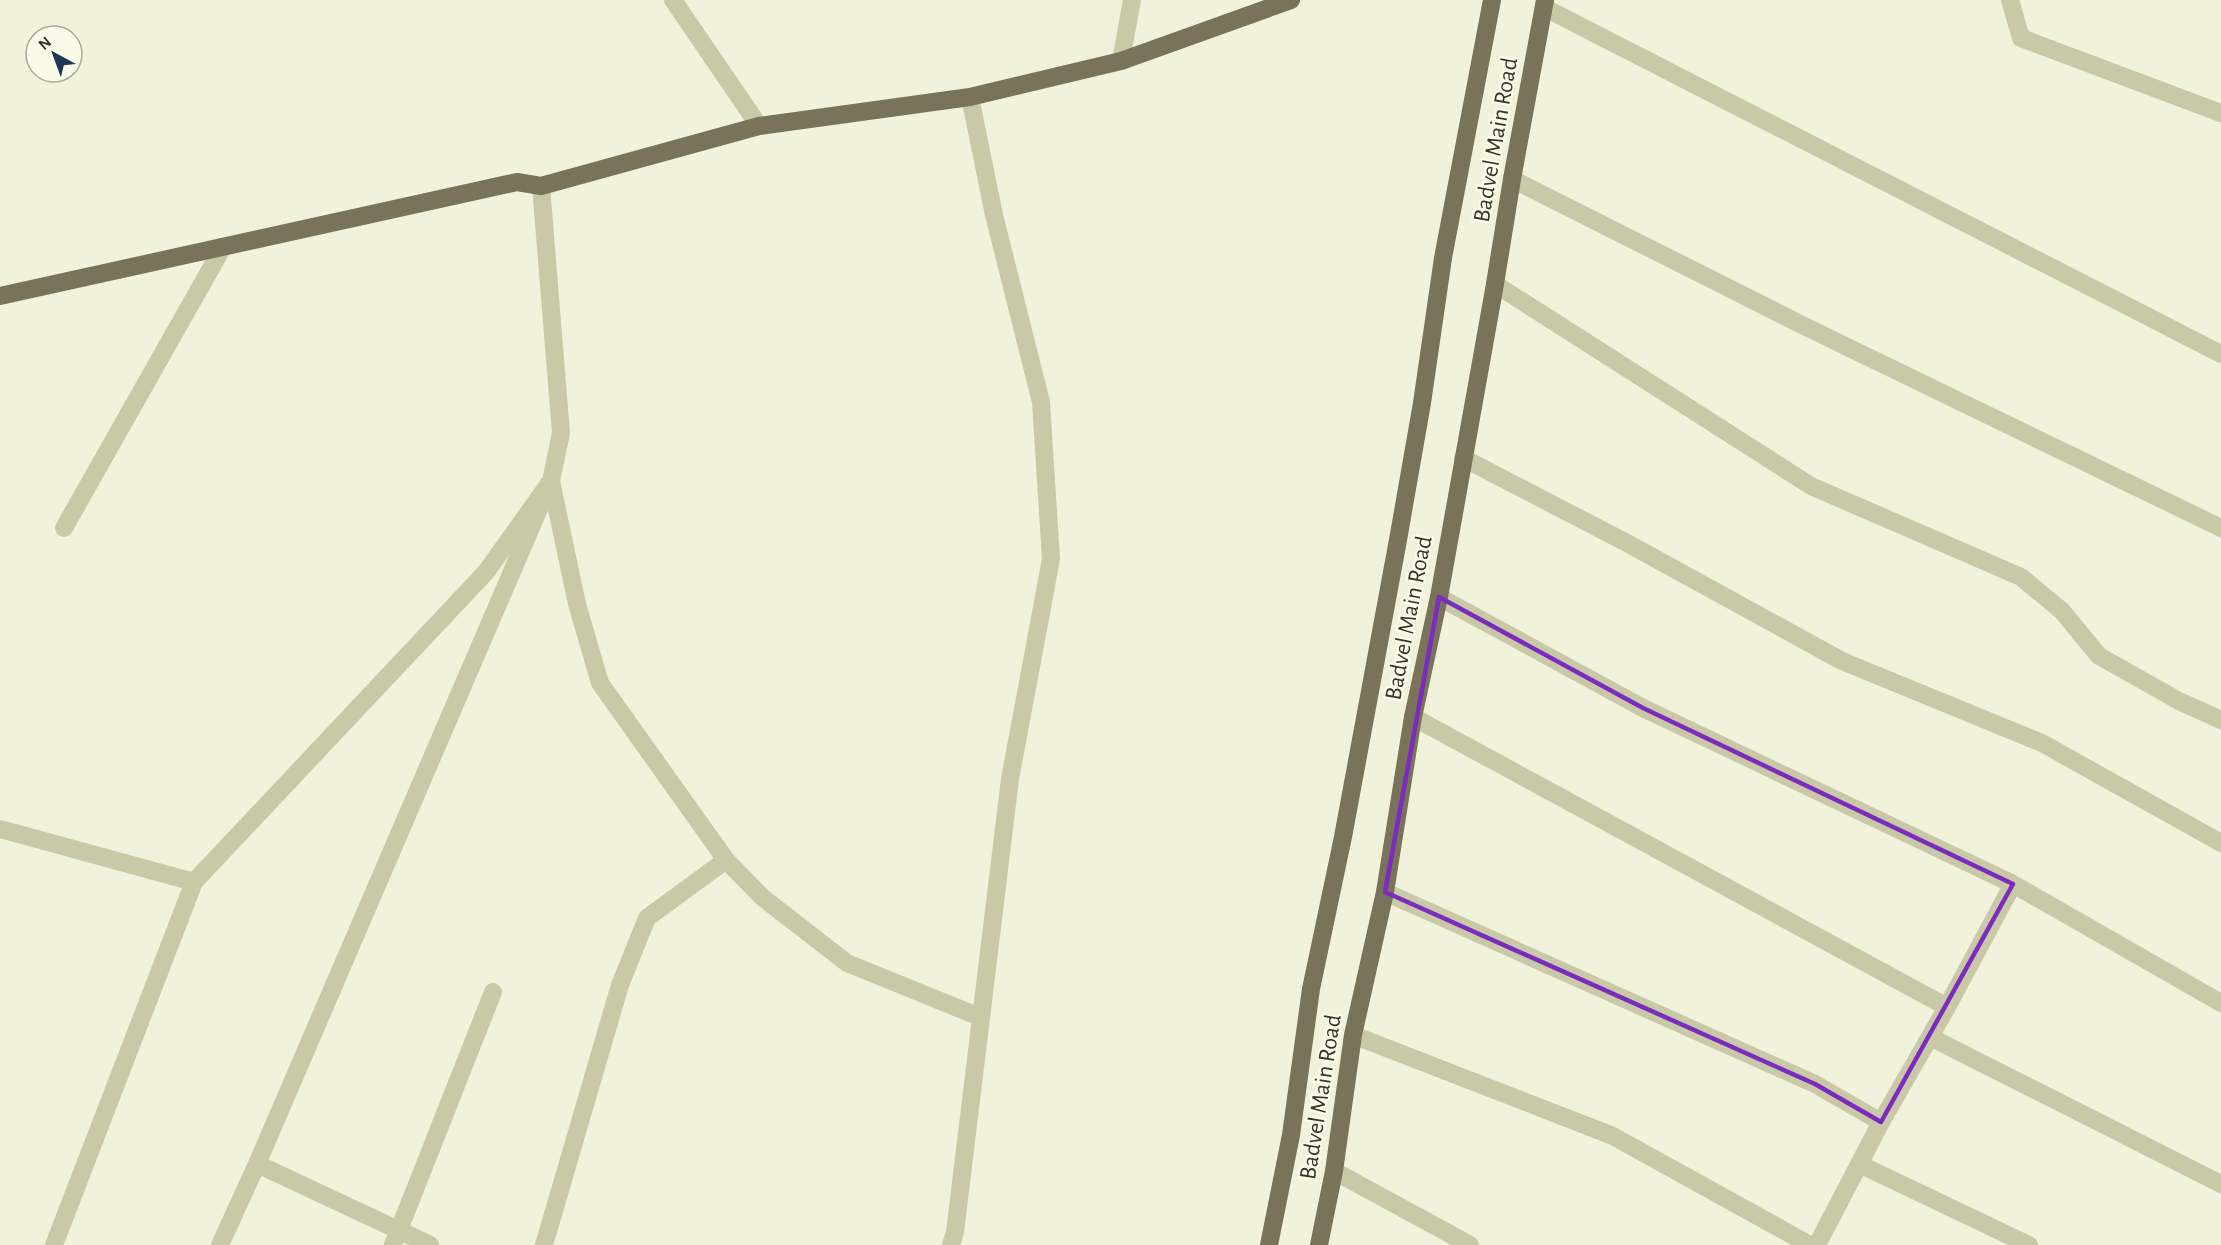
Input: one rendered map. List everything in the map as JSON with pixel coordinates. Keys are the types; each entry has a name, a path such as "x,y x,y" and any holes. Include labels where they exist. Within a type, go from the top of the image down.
{"main road":[{"path":"0,296 518,182 541,186 759,126 970,98 1121,61 1291,0"},
{"name":"Badvel Main Road","path":"1269,1245 1291,1135 1311,989 1343,837 1398,540 1422,403 1443,258 1492,0"},
{"name":"Badvel Main Road","path":"1319,1245 1334,1171 1353,1035 1385,892 1413,717 1439,597 1545,4"}],"street":[{"path":"673,0 759,126"},
{"path":"1121,61 1132,0"},
{"path":"2010,0 2021,38 2221,113"},
{"path":"1545,4 2221,354"},
{"path":"951,1245 955,1232 1010,779 1051,559 1041,402 994,215 970,98"},
{"path":"1512,179 1802,325 2221,528"},
{"path":"220,1245 551,481 561,433 541,186"},
{"path":"64,528 223,247"},
{"path":"1495,284 1811,486 2021,577 2062,611 2099,656 2178,701 2221,720"},
{"path":"1463,458 1627,543 1842,661 2042,743 2221,843"},
{"path":"551,481 577,604 600,683 726,860 762,897 847,963 980,1017"},
{"path":"54,1245 194,882 486,572 551,481"},
{"path":"1439,597 1643,708 2013,884 2221,1003"},
{"path":"1413,717 1947,1007"},
{"path":"0,830 194,882"},
{"path":"544,1245 620,985 647,918 726,860"},
{"path":"1817,1245 1881,1122 1947,1007 2013,884"},
{"path":"1385,892 1815,1084 1881,1122"},
{"path":"396,1238 493,992"},
{"path":"1353,1035 1613,1136 1810,1245"},
{"path":"1930,1037 2221,1184"},
{"path":"257,1164 396,1238 430,1245"},
{"path":"1859,1164 2029,1245"},
{"path":"1334,1171 1470,1245"}],"highlighted area":[{"path":"1439,597 1643,708 2013,884 1881,1122 1815,1084 1385,892"}]}
